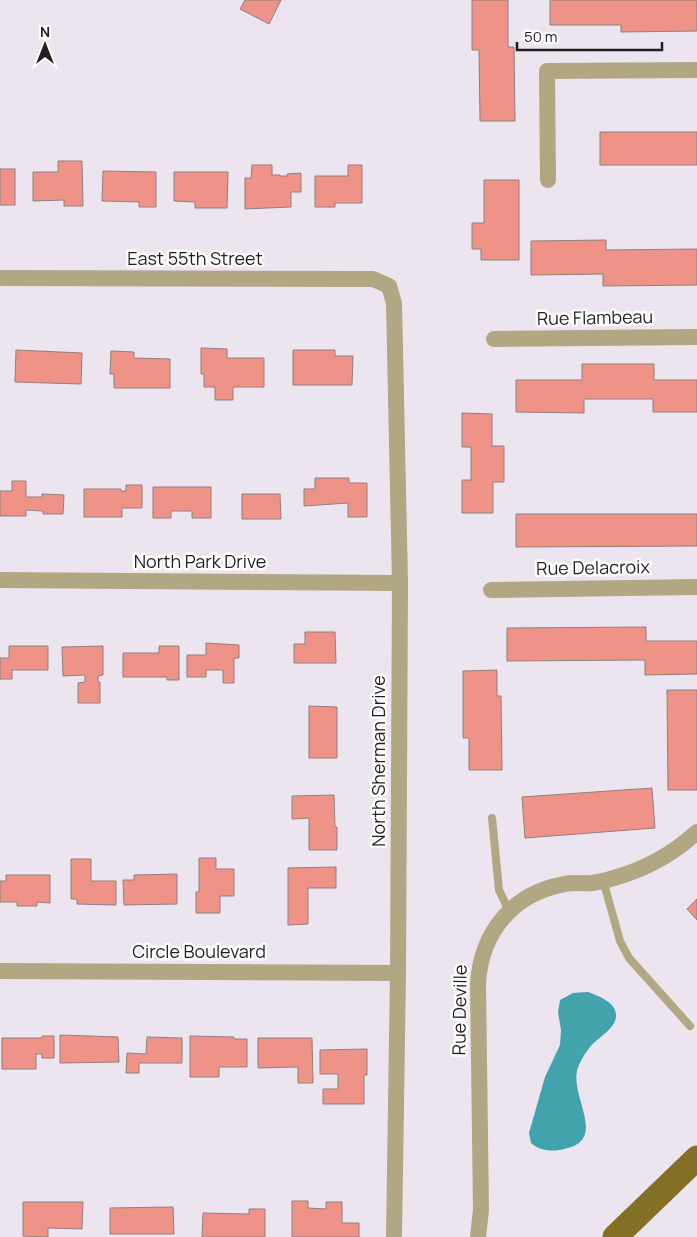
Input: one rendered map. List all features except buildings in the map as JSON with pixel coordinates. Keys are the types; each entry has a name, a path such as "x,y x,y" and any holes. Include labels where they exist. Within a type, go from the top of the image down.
{"main road":[{"path":"615,1237 697,1158"}],"street":[{"path":"548,180 547,71 697,70"},
{"name":"East 55th Street","path":"0,278 373,279 389,286"},
{"name":"North Sherman Drive","path":"389,286 394,303 400,583 398,974 394,1237"},
{"name":"Rue Flambeau","path":"494,339 697,337"},
{"name":"North Park Drive","path":"0,580 400,583"},
{"name":"Rue Delacroix","path":"491,590 697,587"},
{"name":"Rue Deville","path":"478,1237 481,1210 478,976 481,957 488,941 497,925 523,899 539,891 565,884 593,883 630,873 672,853 697,832"},
{"name":"Circle Boulevard","path":"0,971 398,974"}],"lane":[{"path":"492,818 499,890 509,911"},
{"path":"602,880 620,941 629,958 690,1026"}],"water":[{"path":"588,992 610,1003 616,1015 610,1028 586,1052 577,1071 577,1082 585,1117 586,1128 584,1137 577,1144 564,1149 551,1151 542,1149 531,1143 529,1133 545,1077 560,1045 561,1030 558,1012 560,1000 573,993"}]}
